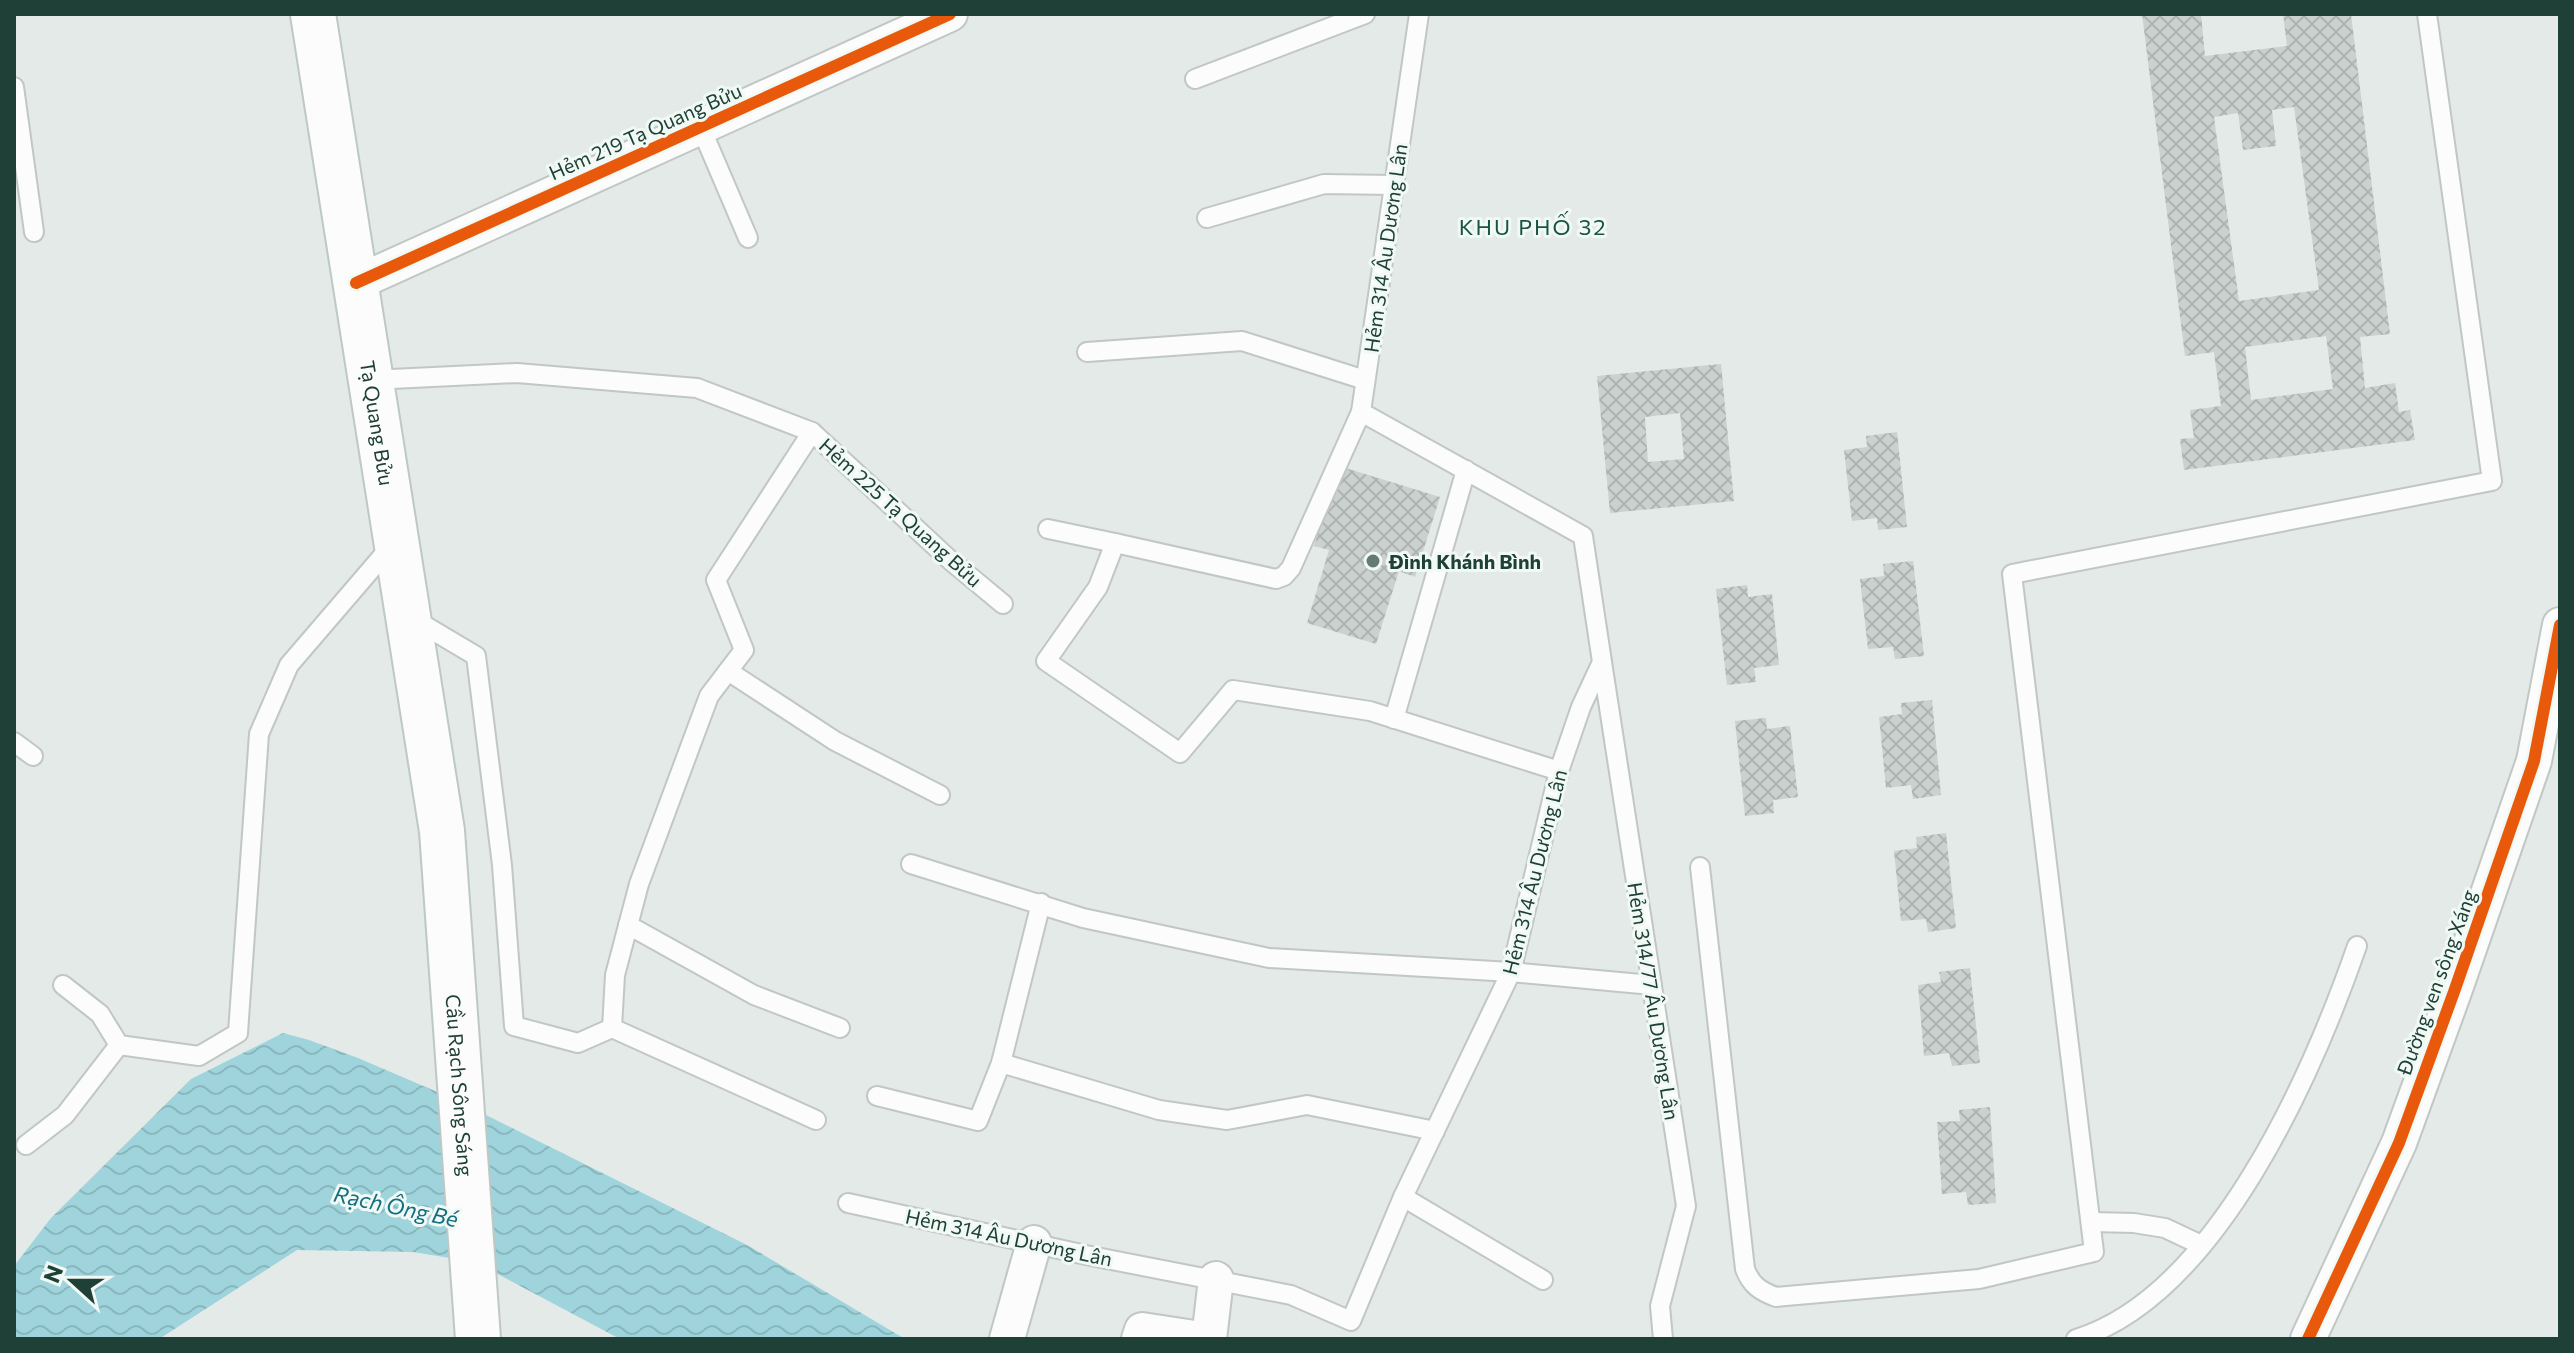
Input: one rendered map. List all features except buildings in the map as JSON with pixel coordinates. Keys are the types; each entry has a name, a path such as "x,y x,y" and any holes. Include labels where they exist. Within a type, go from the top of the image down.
{"main road":[{"name":"Tạ Quang Bửu","path":"313,14 442,831"},
{"name":"Cầu Rạch Sông Sáng","path":"442,831 478,1339"}],"street":[{"name":"Hẻm 219 Tạ Quang Bửu","path":"356,283 950,14"},
{"name":"Đường ven sông Xáng","path":"2308,1339 2399,1143 2455,989 2534,761 2560,625"},
{"path":"1007,1339 1034,1243"},
{"path":"1209,1339 1216,1279"},
{"path":"1139,1339 1142,1330 1201,1339"}],"lane":[{"path":"1195,79 1365,14"},
{"name":"Hẻm 314 Âu Dương Lân","path":"1115,543 1276,579 1291,568 1361,412 1419,14"},
{"path":"1700,867 1745,1269 1749,1280 1759,1290 1776,1297 1979,1279 2094,1252 2012,574 2492,481 2427,14"},
{"path":"14,87 34,232"},
{"path":"701,128 748,238"},
{"path":"1207,218 1324,184 1394,185"},
{"path":"1087,352 1242,341 1365,380"},
{"name":"Hẻm 225 Tạ Quang Bửu","path":"371,380 517,373 697,388 812,432 950,560 1003,604"},
{"path":"1361,412 1583,536 1602,662"},
{"path":"612,1028 615,975 639,884 709,696 744,650 716,580 812,432"},
{"path":"1394,719 1466,470"},
{"path":"1048,529 1115,543 1098,587 1046,661 1180,753 1233,690 1370,711 1559,771"},
{"path":"119,1045 199,1056 238,1033 259,734 289,665 397,540"},
{"path":"409,616 476,656 502,865 514,1026 578,1043 612,1028 816,1120"},
{"name":"Hẻm 314 Âu Dương Lân","path":"848,1203 1291,1295 1351,1321 1403,1197 1511,972 1559,771 1581,707 1602,662"},
{"name":"Hẻm 314/77 Âu Dương Lân","path":"1602,662 1686,1206 1660,1306 1663,1339"},
{"path":"728,671 835,741 940,795"},
{"path":"14,742 33,756"},
{"path":"911,864 1083,918 1269,958 1511,972 1652,985"},
{"path":"877,1096 978,1121 1001,1063 1041,903"},
{"path":"628,925 754,995 840,1028"},
{"path":"2076,1339 2129,1315 2166,1283 2236,1201 2275,1136 2338,1000 2357,946"},
{"path":"63,985 100,1014 119,1045"},
{"path":"26,1145 65,1115 119,1045"},
{"path":"1001,1063 1159,1110 1227,1120 1307,1105 1435,1131"},
{"path":"1403,1197 1543,1280"},
{"path":"2091,1222 2134,1223 2165,1228 2201,1245"}],"water":[{"name":"Rạch Ông Bé","path":"283,1033 358,1058 456,1100 747,1245 905,1339 620,1339 475,1262 413,1252 297,1250 159,1339 14,1339 14,1266 51,1218 191,1079"}],"cycle path":[{"path":"356,283 950,14"},
{"path":"2308,1339 2399,1143 2455,989 2534,761 2560,625"}],"place":[{"name":"Đình Khánh Bình","path":"1373,561"}],"district":[{"name":"KHU PHỐ 32","path":"1533,226"}]}
